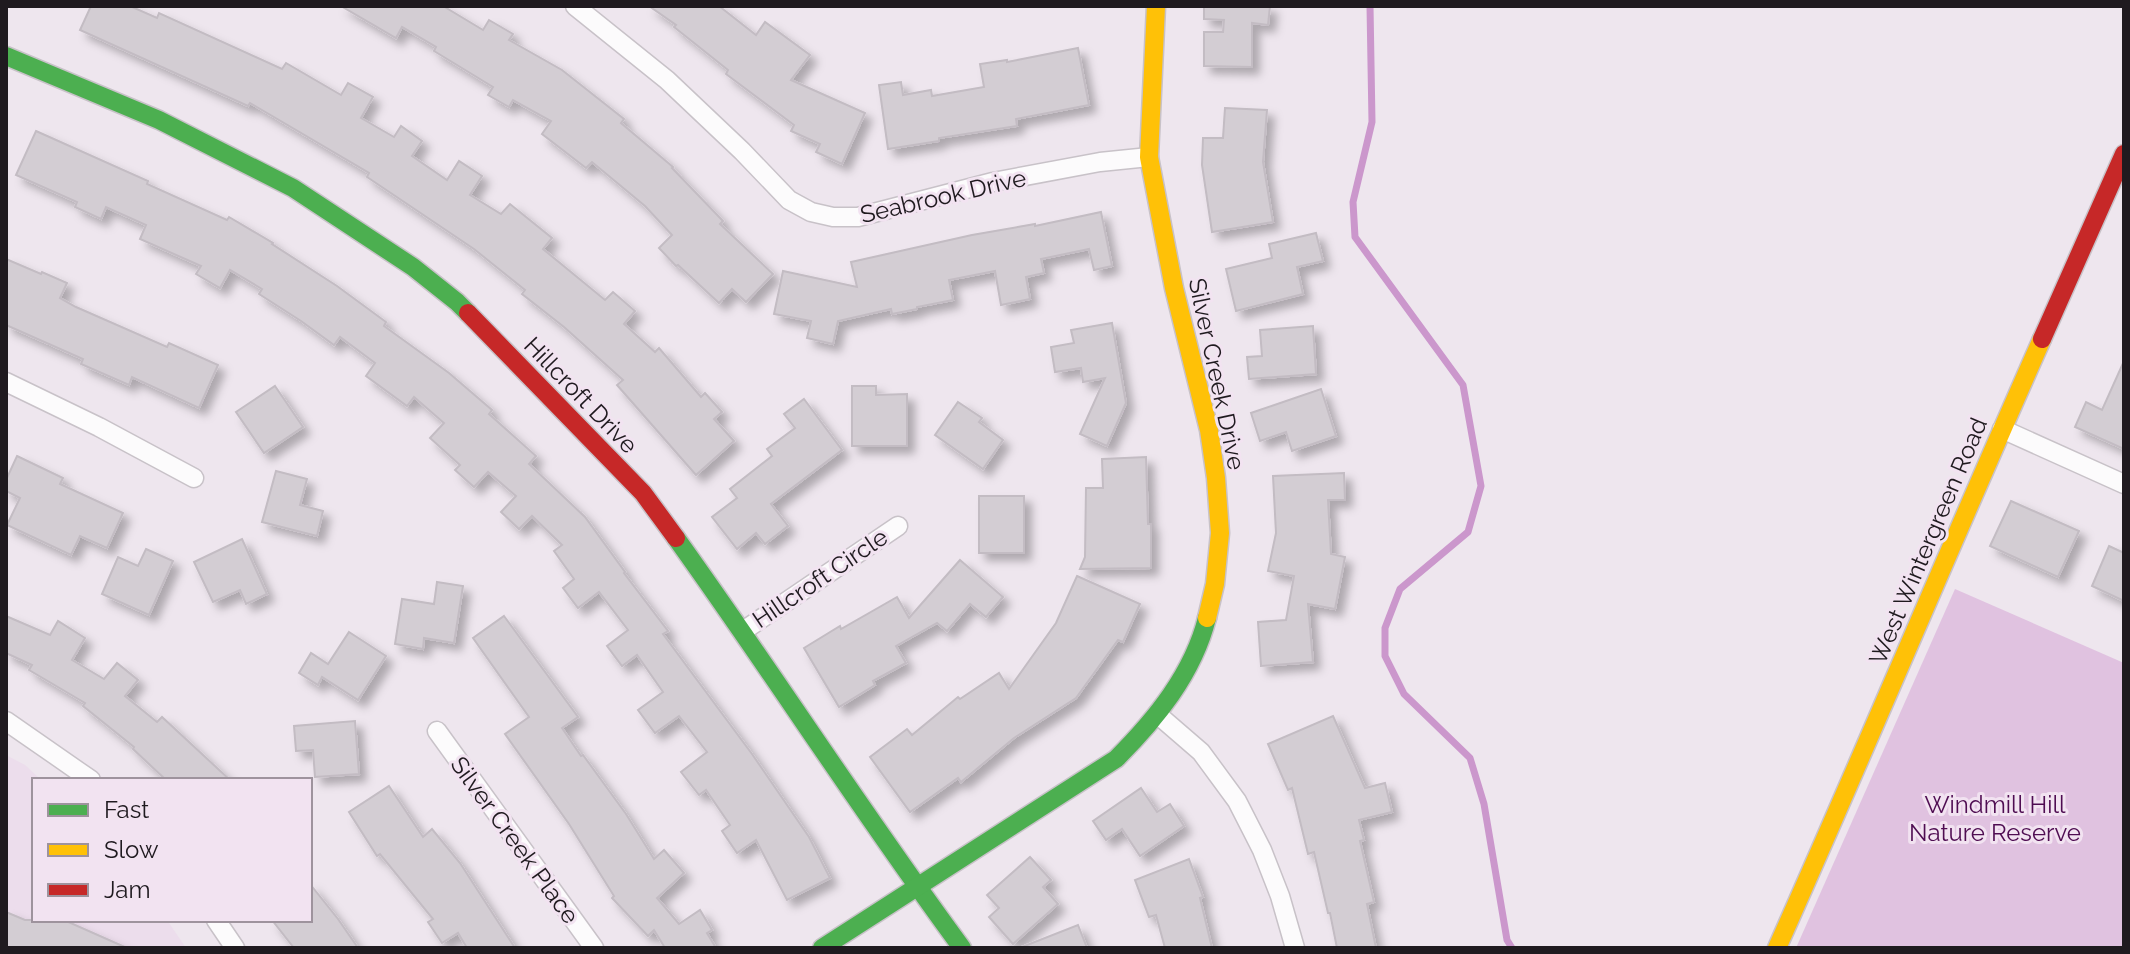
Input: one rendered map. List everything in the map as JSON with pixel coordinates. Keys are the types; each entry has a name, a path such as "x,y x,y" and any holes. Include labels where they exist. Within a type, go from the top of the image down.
{"street":[{"name":"Seabrook Drive","path":"575,6 667,80 789,200 811,212 833,217 858,217 993,182 1100,162 1149,157"},
{"name":"Silver Creek Drive","path":"822,948 1116,759 1139,736 1176,689 1205,625 1215,584 1220,533 1216,478 1209,430 1174,288 1149,157 1156,6"},
{"name":"Hillcroft Drive","path":"6,56 159,120 293,188 413,267 457,302 643,493 743,631 916,886 962,948"},
{"name":"West Wintergreen Road","path":"1777,948 2124,154"},
{"path":"6,382 194,478"},
{"path":"2002,429 2124,484"},
{"name":"Hillcroft Circle","path":"743,631 898,526"},
{"path":"1157,714 1201,752 1237,801 1262,850 1295,948"},
{"path":"6,721 88,778"},
{"name":"Silver Creek Place","path":"437,731 594,948"},
{"path":"217,922 235,948"}],"shaded area":[{"path":"6,755 25,765 39,778 32,778 32,922 168,922 186,948 6,948"}],"green space":[{"name":"Windmill Hill Nature Reserve","path":"1955,589 2124,663 2124,948 1796,948"}],"building":[{"path":"91,6 130,6 157,18 159,13 282,69 286,63 341,95 348,83 373,97 361,118 394,137 401,126 422,141 412,156 447,180 459,161 482,176 470,195 501,214 510,204 552,238 543,249 605,300 613,292 635,311 624,324 655,352 659,348 701,397 705,393 722,412 714,419 734,441 696,475 617,385 623,380 522,294 525,290 474,249 367,177 369,173 250,103 248,106 80,30"},
{"path":"341,6 443,6 483,30 489,20 513,34 509,40 562,70 624,119 621,123 673,167 723,221 720,224 773,274 746,302 732,289 719,303 659,248 672,235 645,206 592,162 586,168 542,134 551,121 513,100 509,107 488,95 493,87 434,51 436,47 402,27 396,38"},
{"path":"649,6 719,6 756,35 765,22 810,55 791,80 865,113 842,164 816,152 820,144 791,131 794,125 726,74 728,70"},
{"path":"1204,6 1270,6 1268,25 1252,23 1252,67 1204,66 1204,32 1223,32 1224,20 1204,19"},
{"path":"1078,48 1089,105 1016,119 1017,126 888,149 879,85 901,82 903,95 931,90 932,96 984,87 980,64"},
{"path":"1225,108 1267,110 1263,162 1273,222 1212,232 1202,165 1203,138 1223,138"},
{"path":"36,131 227,220 229,217 273,243 386,322 384,326 449,373 492,410 489,414 536,456 529,464 585,517 668,631 663,634 809,837 830,878 787,900 756,840 737,853 722,831 730,825 706,790 699,795 681,772 707,752 679,716 655,733 638,710 663,692 637,655 622,666 607,646 628,630 599,592 578,608 563,588 574,579 554,551 562,545 532,516 519,529 501,512 516,496 488,472 474,487 455,470 460,465 430,438 444,423 414,397 407,406 366,376 375,363 340,337 334,345 259,294 262,289 230,270 220,288 196,274 201,266 140,239 146,225 106,207 101,219 75,207 77,202 16,175"},
{"path":"1101,212 1112,266 1094,270 1089,249 1041,259 1044,273 1026,277 1030,299 1001,305 995,271 949,280 953,300 892,314 891,309 838,321 833,344 807,338 811,321 774,314 783,271 857,287 851,262 972,235"},
{"path":"1316,233 1323,261 1297,267 1303,294 1236,311 1226,269 1272,258 1269,244"},
{"path":"6,259 67,283 60,298 76,307 167,347 169,343 218,365 199,408 132,377 129,385 81,364 83,359 6,325"},
{"path":"1112,323 1126,403 1107,446 1080,434 1105,378 1083,382 1081,368 1055,372 1051,347 1074,343 1071,330"},
{"path":"1313,326 1316,374 1249,379 1247,357 1262,356 1260,330"},
{"path":"2124,361 2124,449 2075,427 2086,402 2102,410"},
{"path":"275,386 303,427 264,453 236,412"},
{"path":"852,386 876,386 876,395 907,394 907,446 852,446"},
{"path":"1321,389 1336,436 1292,451 1286,432 1260,441 1251,413"},
{"path":"804,399 842,450 771,504 788,526 765,544 756,533 737,549 712,517 737,498 730,489 772,456 767,449 795,428 784,414"},
{"path":"958,402 982,418 979,422 1003,440 983,469 935,435"},
{"path":"17,456 63,478 60,484 123,513 107,548 80,536 71,555 7,525 20,498 6,491 6,480"},
{"path":"1146,457 1151,568 1080,569 1085,557 1086,488 1103,488 1102,459"},
{"path":"276,471 307,479 300,505 323,511 317,536 262,522"},
{"path":"1344,473 1345,500 1328,500 1331,554 1345,557 1335,609 1308,604 1313,662 1261,666 1258,622 1286,620 1294,576 1268,571 1276,533 1273,476"},
{"path":"979,496 1024,496 1024,553 979,553"},
{"path":"2011,501 2079,531 2058,577 1990,546"},
{"path":"242,539 267,594 246,604 240,590 213,602 194,562"},
{"path":"2109,546 2124,553 2124,601 2092,586"},
{"path":"146,549 173,561 149,615 102,594 118,557 138,566"},
{"path":"960,560 1003,597 986,617 970,604 947,631 937,623 896,646 906,663 873,681 875,685 839,707 804,648 897,597 909,618"},
{"path":"1077,576 1140,604 1123,642 1118,640 1076,698 1014,738 961,782 958,778 910,812 870,757 907,729 912,735 958,697 960,699 999,673 1009,689 1056,623"},
{"path":"437,582 463,586 454,643 424,638 423,649 395,644 402,599 434,604"},
{"path":"6,616 50,635 58,621 85,638 72,660 104,679 117,663 138,680 125,696 157,722 162,717 228,778 164,778 134,747 83,706 85,703 29,670 32,665 6,653"},
{"path":"504,616 578,717 562,728 581,756 626,814 654,859 664,850 684,873 657,898 679,924 700,910 712,930 707,933 716,948 665,948 654,930 648,936 612,898 614,896 569,824 505,734 529,717 473,638"},
{"path":"349,632 386,656 358,700 322,677 318,685 299,673 311,653 328,664"},
{"path":"1333,716 1365,788 1385,783 1392,812 1359,820 1364,840 1360,841 1374,902 1367,904 1376,948 1337,948 1314,852 1308,854 1292,788 1288,790 1268,744"},
{"path":"355,721 359,774 315,777 313,750 296,751 294,726"},
{"path":"389,786 423,837 432,829 460,863 515,948 467,948 458,933 442,943 428,922 433,919 380,854 377,856 349,812"},
{"path":"1141,788 1157,812 1170,804 1184,826 1140,856 1122,829 1106,840 1093,821"},
{"path":"1030,857 1051,880 1043,887 1058,904 1013,944 989,917 999,908 987,895"},
{"path":"1189,859 1203,897 1200,898 1212,948 1165,948 1156,915 1149,917 1135,880"},
{"path":"312,886 358,948 294,948 274,922 312,922"},
{"path":"6,912 32,922 68,922 127,948 6,948"},
{"path":"1078,925 1087,948 1022,948 1022,947"}],"waterway":[{"path":"1370,6 1372,122 1353,202 1355,237 1463,385 1481,486 1468,532 1400,589 1385,628 1385,656 1404,694 1470,758 1484,804 1507,940 1512,948"}],"traffic: fast":[{"path":"6,56 159,120 293,188 413,267 468,313"},
{"path":"676,538 962,948"},
{"path":"822,948 1116,759 1171,695 1201,639 1207,618"}],"traffic: slow":[{"path":"1156,6 1149,157 1174,288 1209,430 1216,478 1220,533 1215,584 1207,618"},
{"path":"1777,948 2042,339"}],"traffic: jam":[{"path":"2042,339 2124,154"},
{"path":"468,313 643,493 676,538"}]}
